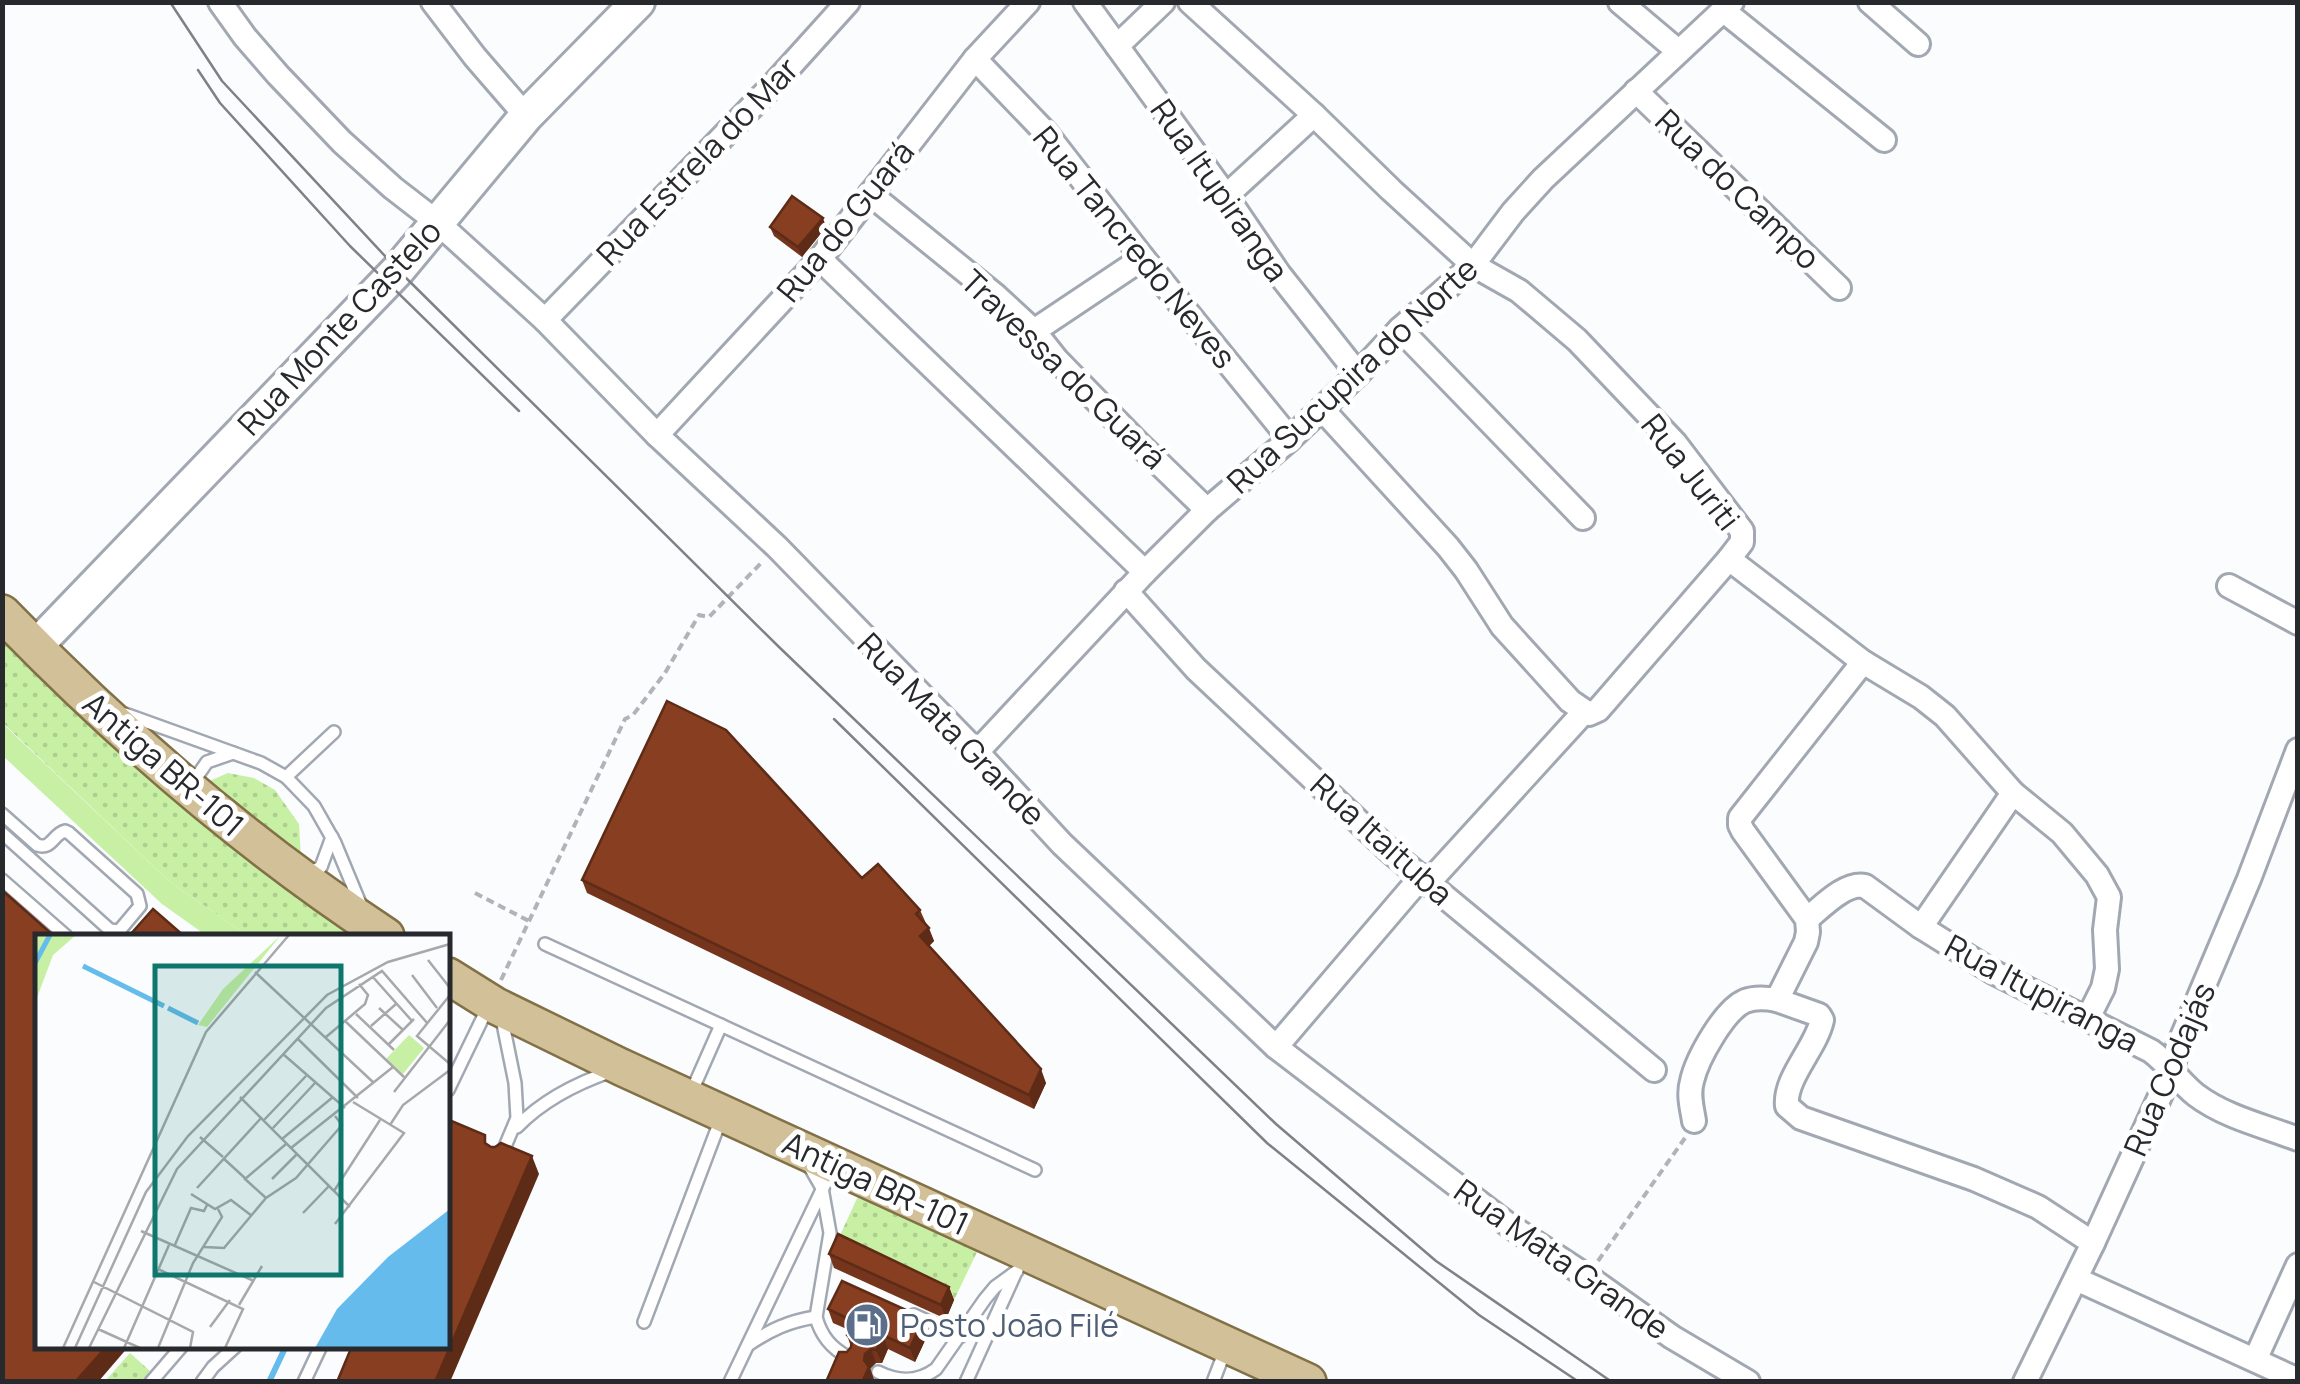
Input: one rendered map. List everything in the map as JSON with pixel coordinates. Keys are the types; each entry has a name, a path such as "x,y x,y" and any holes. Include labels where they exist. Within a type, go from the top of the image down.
{"main road":[{"name":"Antiga BR-101","path":"2,612 189,788 296,874 378,931"},
{"name":"Antiga BR-101","path":"450,977 493,1005 796,1146 828,1176 1021,1262 1228,1344 1308,1382"}],"street":[{"name":"Rua Mata Grande","path":"220,2 245,37 311,111 545,320 658,435 777,547 1062,844 1276,1047 1510,1226 1588,1276 1672,1338 1748,1382"},
{"path":"433,2 526,116"},
{"name":"Rua Monte Castelo","path":"35,647 398,270 526,116 638,2"},
{"name":"Rua Estrela do Mar","path":"545,320 848,2"},
{"name":"Rua do Guará","path":"658,435 820,259 975,59 1028,2"},
{"name":"Rua Itupiranga","path":"1085,2 1278,274 1358,374"},
{"path":"1117,46 1163,2"},
{"name":"Rua Juriti","path":"1190,2 1473,265 1519,291 1577,340 1675,443 1742,532 1742,542 1729,559 1863,662 1911,690 1945,716 2014,794 2062,833 2098,875 2109,897 2106,982 2088,1018"},
{"path":"1620,2 1678,52"},
{"path":"1870,2 1918,44"},
{"path":"1728,6 1884,140"},
{"name":"Rua Sucupira do Norte","path":"977,752 1207,510 1290,439 1400,329 1473,265 1543,179 1728,6"},
{"name":"Rua Tancredo Neves","path":"975,59 1046,134 1290,439"},
{"name":"Rua do Campo","path":"1636,91 1838,288"},
{"path":"1226,196 1314,115"},
{"name":"Travessa do Guará","path":"870,194 1034,331 1057,360 1207,510"},
{"path":"1034,331 1143,258"},
{"path":"820,259 1145,572"},
{"path":"1400,329 1583,518"},
{"path":"1322,409 1448,547 1502,626 1577,706 1594,714 1729,559"},
{"path":"2229,586 2298,623"},
{"name":"Rua Itaituba","path":"1126,591 1196,668 1351,816 1654,1070"},
{"path":"1777,1000 1808,938 1807,919 1740,826 1740,818 1863,662"},
{"path":"1276,1047 1577,706"},
{"name":"Rua Codajás","path":"2025,1382 2172,1070 2177,1049 2250,879 2298,750"},
{"path":"1921,928 2014,794"},
{"name":"Rua Itupiranga","path":"1807,919 1853,885 1861,885 1993,972 2151,1051 2207,1102 2298,1139"},
{"path":"1694,1121 1691,1082 1710,1040 1735,1007 1745,1001 1777,1000 1819,1014 1822,1023 1787,1091 1792,1110 1816,1124 1946,1168 2038,1207 2093,1243"},
{"path":"2262,1370 2298,1265"},
{"path":"2076,1279 2262,1370 2298,1380"}],"lane":[{"path":"95,703 261,763 286,778 314,806 378,931"},
{"path":"286,778 334,732"},
{"path":"189,788 208,762 233,753"},
{"path":"2,814 37,846 49,846 65,830 70,833 137,894 140,906 119,931 110,930 2,833"},
{"path":"296,874 321,867 332,837"},
{"path":"2,880 64,934"},
{"path":"546,944 1036,1170"},
{"path":"450,1086 493,1005"},
{"path":"493,1005 504,1025 518,1118 500,1156"},
{"path":"689,1097 721,1025"},
{"path":"508,1138 549,1100 583,1080 621,1067"},
{"path":"644,1322 723,1112"},
{"path":"828,1176 830,1233 816,1317 826,1340 848,1357"},
{"path":"730,1382 828,1176"},
{"path":"878,1372 908,1380 936,1369 984,1299 1021,1262"},
{"path":"966,1382 1021,1262"},
{"path":"822,1274 840,1281"},
{"path":"909,1312 961,1336"},
{"path":"748,1345 774,1328 816,1317"},
{"path":"1213,1382 1228,1344"},
{"path":"151,1382 179,1349"},
{"path":"202,1382 233,1349"},
{"path":"304,1382 320,1349"}],"path":[{"path":"493,1005 625,719 633,715 665,673 699,615 709,616 777,547"},
{"path":"475,893 529,921"},
{"path":"1588,1276 1694,1121"}],"green space":[{"path":"2,611 384,934 245,934 170,882 3,723"},
{"path":"2,723 170,882 245,934 204,934 162,904 3,756"},
{"path":"228,773 254,778 275,790 299,824 301,857 207,782"},
{"path":"859,1194 978,1250 954,1300 836,1244"},
{"path":"130,1353 150,1371 142,1381 105,1381"}],"building":[{"path":"792,196 823,218 798,247 770,227"},
{"path":"667,701 726,730 862,878 878,864 920,910 916,914 929,928 920,936 1041,1069 1029,1095 582,880"},
{"path":"2,890 52,934 35,934 35,1349 104,1349 75,1382 2,1382"},
{"path":"153,909 182,934 131,934"},
{"path":"450,1120 485,1135 485,1143 491,1147 501,1143 532,1156 450,1347"},
{"path":"838,1234 949,1287 941,1305 829,1254"},
{"path":"842,1281 924,1318 910,1348 883,1335 876,1350 865,1354 869,1367 862,1382 826,1382 839,1352 847,1352 851,1347 852,1340 847,1335 853,1321 828,1309"},
{"path":"351,1349 449,1349 435,1382 337,1382"}],"waterway":[{"path":"269,1382 285,1349"}],"tram line":[{"path":"170,2 222,81 398,270 779,647 1276,1124 1436,1261 1612,1382"},
{"path":"198,70 220,103 350,246 519,411"},
{"path":"834,719 1267,1143 1479,1315 1579,1382"}],"place":[{"name":"Posto João Filé","path":"867,1325"}]}
